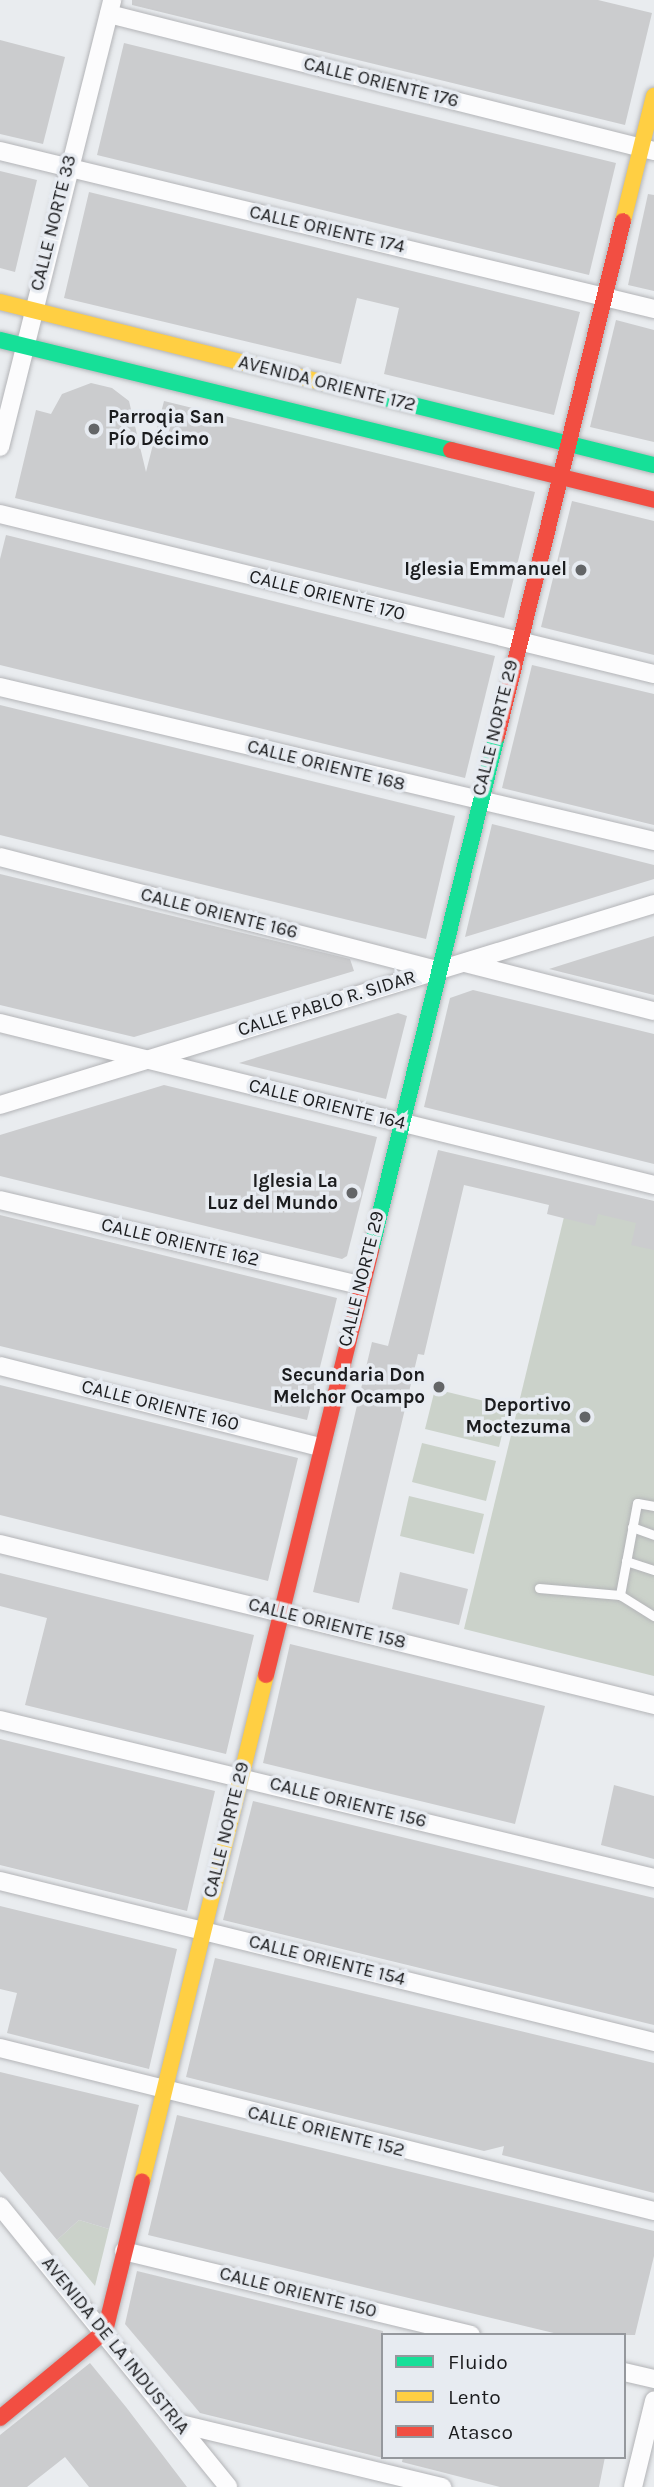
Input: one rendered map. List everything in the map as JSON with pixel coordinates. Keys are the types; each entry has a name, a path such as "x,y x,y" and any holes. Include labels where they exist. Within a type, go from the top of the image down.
{"street":[{"name":"CALLE ORIENTE 176","path":"111,7 648,150"},
{"name":"CALLE NORTE 33","path":"0,447 67,168 111,7"},
{"name":"CALLE NORTE 29","path":"105,2331 602,296 648,150 654,96"},
{"name":"CALLE ORIENTE 174","path":"0,151 654,309"},
{"name":"AVENIDA ORIENTE 172","path":"0,302 654,465"},
{"name":"AVENIDA ORIENTE 172","path":"0,340 654,500"},
{"name":"CALLE ORIENTE 170","path":"0,514 517,643 654,674"},
{"name":"CALLE ORIENTE 168","path":"0,687 478,803 654,841"},
{"name":"CALLE ORIENTE 166","path":"0,858 438,970"},
{"name":"CALLE PABLO R. SIDAR","path":"0,1105 654,904"},
{"path":"465,963 654,1011"},
{"name":"CALLE ORIENTE 164","path":"0,1023 654,1185"},
{"name":"CALLE ORIENTE 162","path":"0,1200 360,1285"},
{"name":"CALLE ORIENTE 160","path":"0,1366 321,1447"},
{"name":"CALLE ORIENTE 158","path":"0,1544 654,1705"},
{"name":"CALLE ORIENTE 156","path":"0,1720 654,1878"},
{"name":"CALLE ORIENTE 154","path":"0,1881 654,2042"},
{"name":"CALLE ORIENTE 152","path":"0,2048 162,2092 654,2211"},
{"name":"AVENIDA DE LA INDUSTRIA","path":"0,2206 105,2331 228,2487"},
{"name":"CALLE ORIENTE 150","path":"124,2251 463,2333"},
{"path":"0,2418 105,2331"},
{"path":"626,2372 654,2379"},
{"path":"633,2487 654,2401"},
{"path":"177,2423 442,2487"}],"lane":[{"path":"620,1595 637,1503 654,1506"},
{"path":"632,1527 654,1535"},
{"path":"626,1562 654,1570"},
{"path":"539,1588 620,1595 654,1616"}],"shaded area":[{"name":"Deportivo Moctezuma","path":"572,1184 654,1204 654,1676 464,1629"},
{"path":"435,1389 509,1407 499,1447 425,1429"},
{"path":"422,1443 496,1461 486,1501 412,1482"},
{"path":"409,1496 484,1514 474,1554 400,1536"},
{"path":"79,2220 109,2229 95,2286 57,2240"}],"building":[{"path":"132,0 598,0 652,13 625,125 132,5"},
{"path":"0,40 65,57 43,144 0,134"},
{"path":"124,43 616,163 589,275 97,155"},
{"path":"0,171 37,180 15,272 0,268"},
{"path":"89,192 580,312 554,415 384,374 399,308 357,298 341,364 64,298"},
{"path":"648,194 654,195 654,291 628,285"},
{"path":"616,320 654,330 654,442 590,427"},
{"path":"91,383 112,388 129,401 146,472 164,401 535,492 504,618 15,498 36,410 51,414 62,394"},
{"path":"572,501 654,521 654,655 541,627"},
{"path":"6,535 495,656 465,778 0,665 0,559"},
{"path":"532,665 654,694 654,825 502,788"},
{"path":"0,705 455,816 426,939 0,835"},
{"path":"492,824 654,865 654,879 465,937"},
{"path":"0,874 350,959 354,971 134,1037 0,1005"},
{"path":"654,936 654,995 549,969 606,951"},
{"path":"473,990 654,1034 654,1164 424,1107 450,998"},
{"path":"398,1013 407,1016 386,1099 239,1063"},
{"path":"164,1085 377,1137 347,1256 342,1259 0,1176 0,1135"},
{"path":"438,1150 654,1201 654,1250 631,1245 636,1223 598,1214 595,1226 547,1214 549,1205 464,1185 424,1355 418,1354 359,1603 313,1592 372,1342 388,1346"},
{"path":"0,1215 337,1298 307,1420 0,1346"},
{"path":"0,1385 298,1458 268,1581 0,1515"},
{"path":"400,1572 468,1589 459,1625 392,1609"},
{"path":"0,1573 254,1635 226,1754 25,1705 47,1618 0,1606"},
{"path":"290,1644 545,1706 515,1824 263,1763"},
{"path":"0,1739 215,1791 187,1911 0,1865"},
{"path":"614,1785 654,1796 654,1859 601,1845"},
{"path":"253,1801 654,1898 654,2025 223,1920"},
{"path":"0,1906 177,1949 149,2069 7,2033 17,1993 0,1989"},
{"path":"215,1958 654,2063 654,2193 502,2155 504,2146 484,2151 186,2077"},
{"path":"0,2072 139,2105 109,2229 79,2220 57,2240 0,2171"},
{"path":"177,2115 654,2231 654,2256 635,2335 554,2333 148,2235"},
{"path":"137,2271 383,2331 381,2458 200,2413 125,2324"},
{"path":"90,2363 187,2487 89,2487 65,2457 27,2487 0,2487 0,2435"},
{"path":"403,2459 605,2459 599,2487 500,2487 402,2462"}],"traffic: fast":[{"path":"0,340 451,450"},
{"path":"377,396 654,465"},
{"path":"371,1250 497,736"}],"traffic: slow":[{"path":"623,221 654,96"},
{"path":"0,302 377,396"},
{"path":"142,2182 266,1675"}],"traffic: jam":[{"path":"497,736 623,221"},
{"path":"451,450 654,500"},
{"path":"266,1675 371,1250"},
{"path":"0,2418 105,2331 142,2182"}],"place":[{"name":"Parroqia San Pío Décimo","path":"94,429"},
{"name":"Iglesia Emmanuel","path":"581,570"},
{"name":"Iglesia La Luz del Mundo","path":"352,1193"},
{"name":"Secundaria Don Melchor Ocampo","path":"439,1387"},
{"name":"Deportivo Moctezuma","path":"585,1417"}]}
